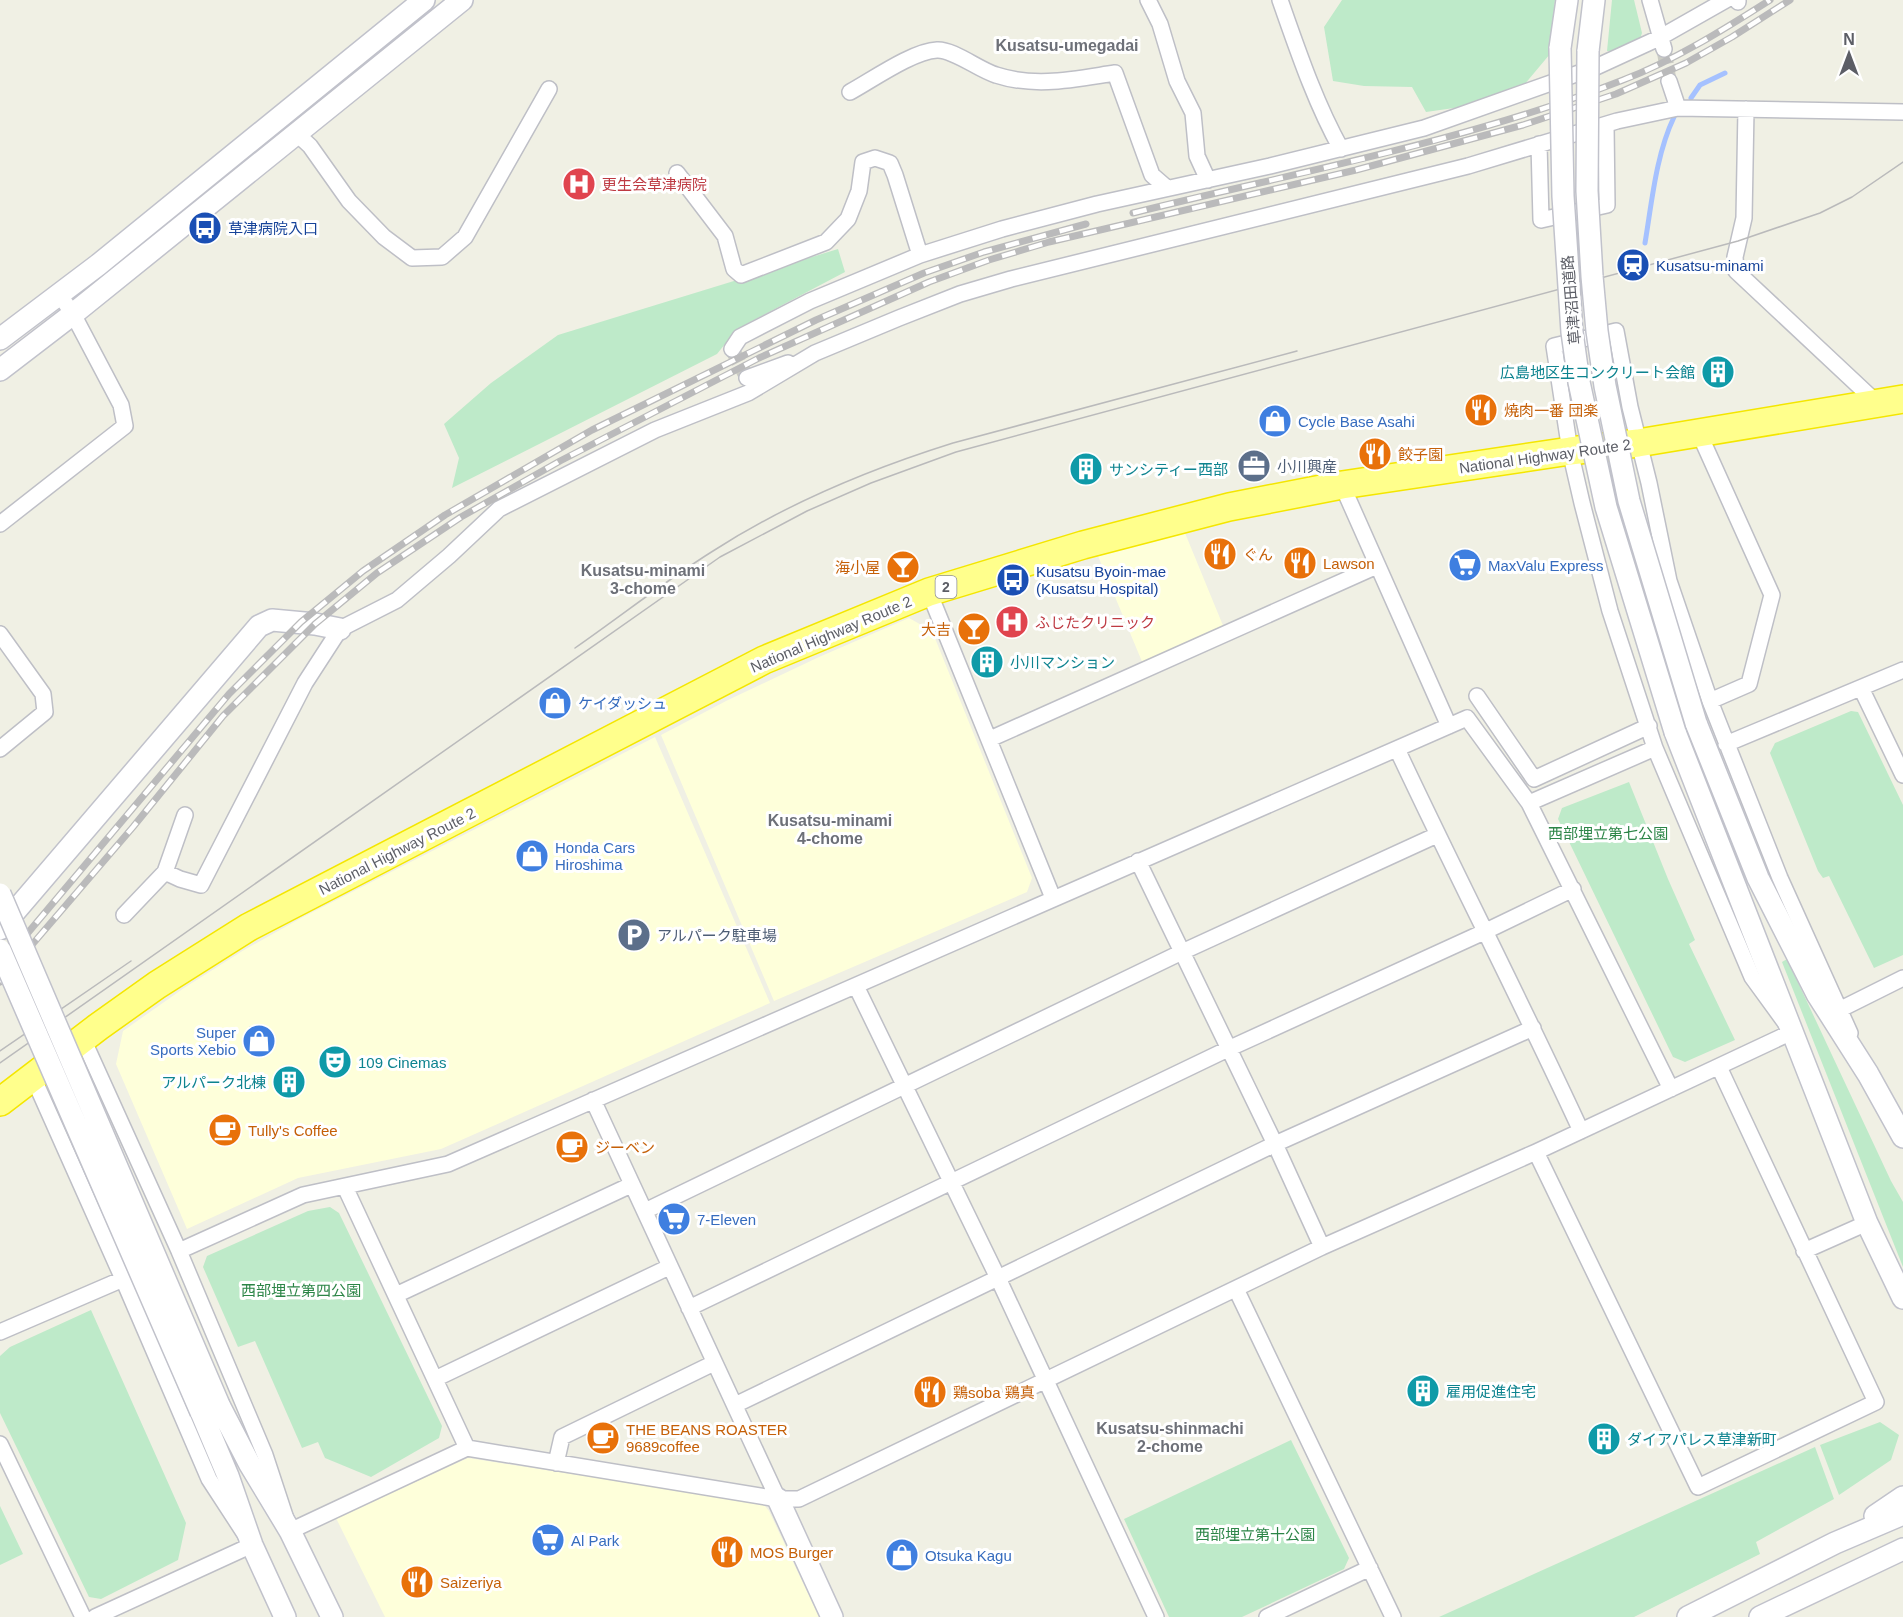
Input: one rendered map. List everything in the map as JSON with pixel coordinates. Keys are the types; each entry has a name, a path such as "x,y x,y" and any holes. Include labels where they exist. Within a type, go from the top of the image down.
{"highway":[{"name":"National Highway Route 2","path":"0,1102 157,985 249,927 764,660 929,592 1083,545 1229,507 1342,485 1699,434 1896,402"}],"street":[{"path":"0,339 424,0"},
{"path":"0,370 74,314 462,0"},
{"path":"1148,0 1160,24 1177,81 1193,113 1197,156 1208,180"},
{"path":"1280,0 1309,82 1326,122 1341,149"},
{"name":"草津沼田道路","path":"1567,0 1560,48 1563,196 1572,332 1579,382 1605,507 1675,732 1867,1223 1903,1298"},
{"name":"草津沼田道路","path":"1594,0 1588,51 1587,191 1591,265 1605,386 1629,501 1696,723 1758,878 1817,994 1868,1074 1903,1137"},
{"path":"1650,0 1661,44"},
{"path":"732,349 740,337 810,301 920,255 1002,229 1086,207 1424,128 1661,44 1734,1"},
{"path":"850,92 917,55 938,50 997,75 1035,83 1115,73 1152,175 1167,188"},
{"path":"1669,81 1678,108"},
{"path":"297,134 310,146 349,201 384,237 412,258 442,257 465,237 549,89"},
{"path":"165,872 201,885 305,683 340,630 397,600 499,509 655,430 748,393 802,360 898,318 960,294 1011,279 1468,166 1617,121 1678,108 1903,112"},
{"path":"1746,109 1744,218 1735,257 1736,272 1896,402"},
{"path":"1539,144 1541,220 1606,205 1606,125"},
{"path":"677,173 725,236 734,269 741,275 826,242 849,219 859,191 863,162 875,158 890,163 896,175 920,255"},
{"path":"0,524 125,426 122,405 74,314 59,294"},
{"path":"290,1532 467,1448 778,1499 799,1499 1322,1247 1536,1152 1792,1032 1752,977 1655,748 1610,611 1582,503 1570,451 1554,346 1616,331 1669,581 1726,744 1780,878 1841,1009 1868,1074"},
{"path":"747,378 774,367 802,360"},
{"path":"1699,434 1772,595 1749,684 1710,700"},
{"path":"1342,485 1449,726"},
{"path":"990,739 1377,566"},
{"path":"929,592 1053,898"},
{"path":"1,926 259,626 272,620 315,624 340,630"},
{"path":"0,634 43,694 45,712 0,749"},
{"path":"1726,744 1903,670"},
{"path":"1861,688 1903,776"},
{"path":"1477,696 1534,779 1649,726"},
{"path":"179,1251 303,1195 447,1164 1467,718 1529,803 1671,1089"},
{"path":"1529,803 1655,748"},
{"path":"1397,749 1581,1131"},
{"path":"124,915 165,872 185,815"},
{"path":"645,1210 1182,952 1437,835"},
{"path":"1138,861 1275,1144 1322,1247"},
{"path":"688,1308 951,1180 1573,889"},
{"path":"0,894 210,1409 228,1476 252,1545 285,1617"},
{"path":"0,950 210,1409 249,1463 290,1532 332,1617"},
{"path":"1841,1009 1903,978"},
{"path":"856,986 998,1278 1155,1617"},
{"path":"735,1405 1275,1144 1533,1028"},
{"path":"83,1039 179,1251 265,1455 290,1532"},
{"path":"1536,1152 1698,1487 1876,1402 1719,1067"},
{"path":"33,1077 209,1479 252,1545"},
{"path":"593,1100 832,1617"},
{"path":"396,1295 631,1185"},
{"path":"345,1187 467,1448"},
{"path":"1804,1251 1867,1223"},
{"path":"435,1379 669,1267"},
{"path":"0,1332 123,1279"},
{"path":"1236,1289 1393,1617"},
{"path":"556,1463 562,1437 714,1363"},
{"path":"0,1444 83,1617"},
{"path":"1835,1543 1903,1497"},
{"path":"1688,1617 1835,1543 1903,1514"},
{"path":"95,1617 252,1545"},
{"path":"1760,1617 1903,1549"},
{"path":"1267,1617 1370,1568"}],"shaded area":[{"path":"1185,533 1224,628 1143,664 1098,556"},
{"path":"909,618 932,631 1032,878 1027,892 774,1001 661,735 819,657"},
{"path":"655,737 770,1003 441,1149 298,1178 187,1229 116,1064 123,1031 244,950 303,917"},
{"name":"Al Park","path":"468,1458 764,1505 769,1511 819,1617 385,1617 336,1518"}],"green space":[{"path":"1342,0 1555,0 1550,54 1524,85 1468,106 1426,112 1412,87 1364,86 1333,81 1324,27"},
{"path":"1612,0 1634,0 1642,33 1640,39 1613,51 1607,51"},
{"path":"838,249 845,272 737,329 717,354 452,488 459,458 444,424 491,383 558,335"},
{"path":"1851,711 1858,712 1903,805 1903,955 1874,968 1829,876 1823,878 1818,871 1770,753 1775,743"},
{"name":"西部埋立第七公園","path":"1629,782 1695,940 1689,944 1735,1040 1685,1062 1673,1057 1558,819 1562,808"},
{"path":"1787,959 1903,1202 1903,1267 1782,962"},
{"name":"西部埋立第四公園","path":"330,1207 339,1213 442,1426 439,1438 371,1477 325,1458 318,1442 302,1448 255,1341 238,1347 203,1267 207,1256 308,1211"},
{"path":"91,1310 186,1523 178,1560 101,1599 89,1597 0,1413 0,1356 10,1347"},
{"path":"1880,1422 1899,1435 1891,1460 1839,1495 1820,1445"},
{"name":"西部埋立第十公園","path":"1291,1440 1349,1558 1344,1569 1242,1617 1169,1617 1124,1519"},
{"path":"1815,1447 1834,1499 1756,1542 1760,1554 1634,1617 1439,1617"},
{"path":"0,1506 23,1554 0,1565"}],"waterway":[{"path":"1691,98 1700,85 1725,73"},
{"path":"1645,243 1659,162 1674,117"}],"tunnel":[{"path":"1664,49 1669,81"},
{"path":"732,349 747,378"}],"tram line":[{"path":"0,1063 720,557 807,511 871,483 956,452 1738,241 1820,213 1852,197 1903,162"},
{"path":"575,648 678,574 741,534 799,503 860,476 953,443 1297,351"},
{"path":"0,1051 131,961"}],"railway":[{"path":"1133,213 1442,139 1563,102 1623,80 1680,54 1770,0"},
{"path":"0,982 133,827 223,716 315,624 377,573 461,517 560,461 759,358 929,282 989,260 1049,242 1356,170 1523,125 1616,94 1686,63 1790,0"},
{"path":"0,966 229,694 301,622 363,571 445,515 592,430 816,320 924,273 984,252 1086,224"}],"place":[{"name":"更生会草津病院","path":"579,184"},
{"name":"草津病院入口","path":"205,228"},
{"name":"Kusatsu-minami","path":"1633,265"},
{"name":"広島地区生コンクリート会館","path":"1718,372"},
{"name":"焼肉一番 団楽","path":"1481,410"},
{"name":"Cycle Base Asahi","path":"1275,421"},
{"name":"餃子園","path":"1375,454"},
{"name":"小川興産","path":"1254,466"},
{"name":"サンシティー西部","path":"1086,469"},
{"name":"ぐん","path":"1220,554"},
{"name":"Lawson","path":"1300,563"},
{"name":"MaxValu Express","path":"1465,565"},
{"name":"海小屋","path":"903,567"},
{"name":"Kusatsu Byoin-mae (Kusatsu Hospital)","path":"1013,580"},
{"name":"ふじたクリニック","path":"1012,622"},
{"name":"大吉","path":"974,629"},
{"name":"小川マンション","path":"987,662"},
{"name":"ケイダッシュ","path":"555,703"},
{"name":"Honda Cars Hiroshima","path":"532,856"},
{"name":"アルパーク駐車場","path":"634,935"},
{"name":"Super Sports Xebio","path":"259,1041"},
{"name":"109 Cinemas","path":"335,1062"},
{"name":"アルパーク北棟","path":"289,1082"},
{"name":"Tully's Coffee","path":"225,1130"},
{"name":"ジーベン","path":"572,1147"},
{"name":"7-Eleven","path":"674,1219"},
{"name":"雇用促進住宅","path":"1423,1391"},
{"name":"鶏soba 鶏真","path":"930,1392"},
{"name":"THE BEANS ROASTER 9689coffee","path":"603,1438"},
{"name":"ダイアパレス草津新町","path":"1604,1439"},
{"name":"Al Park","path":"548,1540"},
{"name":"MOS Burger","path":"727,1552"},
{"name":"Otsuka Kagu","path":"902,1555"},
{"name":"Saizeriya","path":"417,1582"}],"district":[{"name":"Kusatsu-umegadai","path":"1067,45"},
{"name":"Kusatsu-minami 3-chome","path":"643,579"},
{"name":"Kusatsu-minami 4-chome","path":"830,829"},
{"name":"Kusatsu-shinmachi 2-chome","path":"1170,1437"}]}
